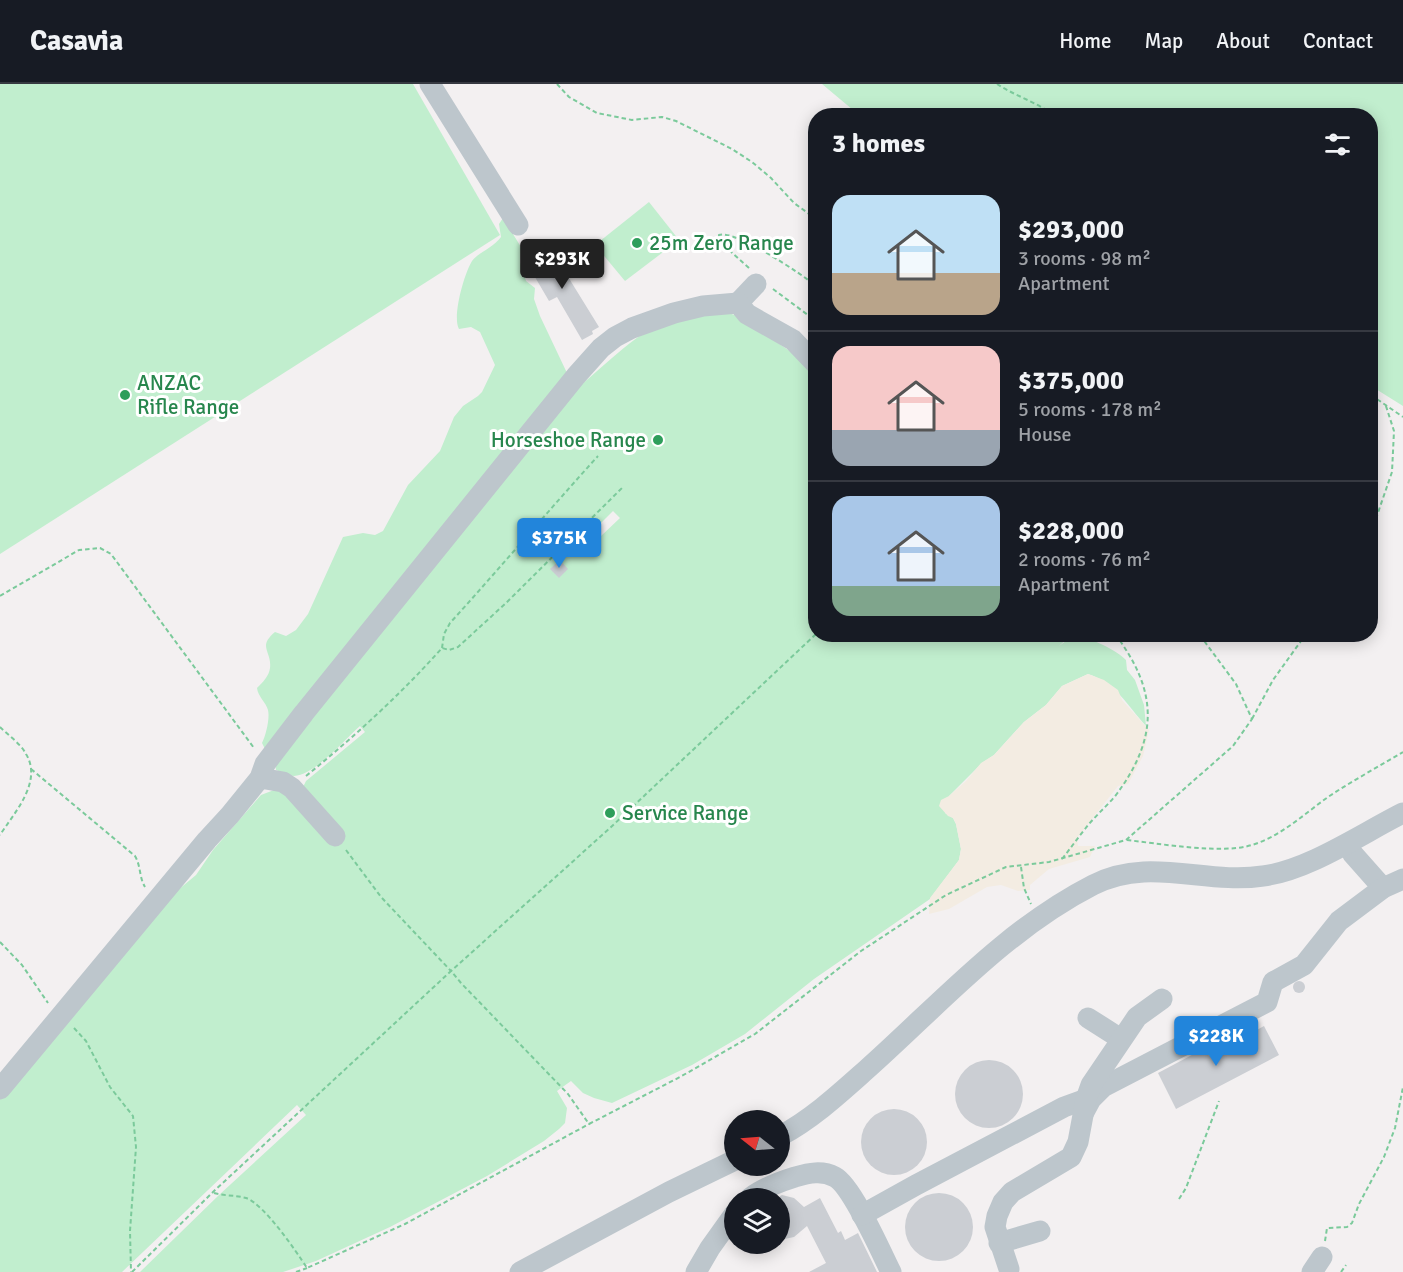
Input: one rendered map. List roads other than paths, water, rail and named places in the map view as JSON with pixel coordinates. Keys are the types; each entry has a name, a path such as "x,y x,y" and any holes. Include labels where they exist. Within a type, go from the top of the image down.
{"lane":[{"path":"430,84 518,225"},
{"path":"0,1089 262,771 304,712 596,353 615,336 674,313 703,306 738,303 756,284"},
{"path":"738,303 747,314 793,340 808,356"},
{"path":"262,771 292,788 335,836"},
{"path":"790,1131 833,1100 988,957 1053,906 1096,883 1128,873 1159,871 1237,878 1281,873 1321,856 1403,813"},
{"path":"1352,853 1383,888"},
{"path":"862,1215 1064,1107 1085,1106 1103,1087 1267,1002 1276,979 1304,965 1339,921 1383,888 1403,879"},
{"path":"1011,1271 995,1227 996,1216 1003,1202 1012,1192 1071,1156 1078,1142 1091,1084 1142,1012 1162,999"},
{"path":"1088,1018 1121,1039"},
{"path":"520,1272 724,1166"},
{"path":"768,1188 783,1180 822,1172 835,1176 843,1183 862,1215 891,1272"},
{"path":"696,1272 724,1228"},
{"path":"999,1243 1040,1231"}],"place":[{"name":"25m Zero Range","path":"637,243"},
{"name":"ANZAC Rifle Range","path":"125,395"},
{"name":"Horseshoe Range","path":"658,440"},
{"name":"Service Range","path":"610,813"}]}
